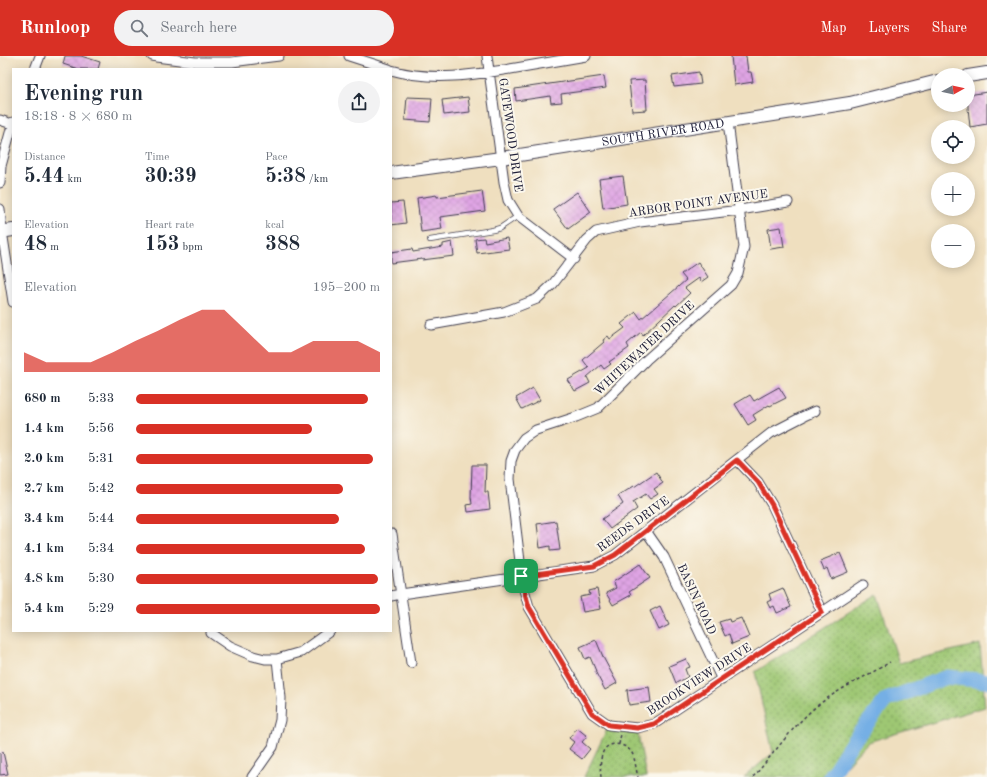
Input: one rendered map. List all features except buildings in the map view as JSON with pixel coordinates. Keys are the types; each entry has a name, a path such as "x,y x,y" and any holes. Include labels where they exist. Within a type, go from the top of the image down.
{"street":[{"path":"34,68 40,56"},
{"path":"152,56 195,62 232,62 279,56"},
{"path":"349,56 387,68"},
{"name":"GATEWOOD DRIVE","path":"487,56 504,182 508,200 518,216 574,259"},
{"path":"392,70 418,76 447,77 490,73 586,56"},
{"path":"975,75 987,73"},
{"name":"SOUTH RIVER ROAD","path":"392,173 501,158 850,103 931,82"},
{"path":"0,120 12,123 1,166 0,183"},
{"name":"WHITEWATER DRIVE","path":"521,576 510,479 511,461 515,450 524,438 536,430 598,408 646,360 731,286 738,273 744,247 728,122"},
{"name":"ARBOR POINT AVENUE","path":"431,325 504,312 537,299 553,284 574,259 587,240 596,232 640,222 740,210 788,202"},
{"path":"0,209 5,231 12,293"},
{"name":"REEDS DRIVE","path":"392,596 594,566 615,555 771,433 815,411"},
{"path":"737,460 758,482 772,505 822,612"},
{"name":"BASIN ROAD","path":"646,531 664,557 722,680"},
{"path":"392,534 411,663"},
{"name":"BROOKVIEW DRIVE","path":"521,576 529,607 592,713 609,725 637,728 654,724 863,585"},
{"path":"211,634 230,646 253,656 265,659 277,659 301,652 329,632"},
{"path":"252,777 273,747 280,720 281,698 277,659"}],"lane":[{"path":"430,240 493,230 500,228 518,216"}],"path":[{"path":"753,777 791,731 812,710 841,690 890,662"},
{"path":"601,777 601,757 604,750 610,745 619,744 628,748 632,753 638,777"}],"green space":[{"path":"877,594 899,663 980,644 985,707 868,742 835,777 744,777 773,753 755,672"},
{"path":"609,725 637,728 646,777 584,777"}],"waterway":[{"path":"830,777 853,741 886,700 947,677 987,681"}],"route":[{"path":"737,460 758,482 772,505 822,612 654,724 637,728 609,725 592,713 529,607 521,576 594,566 615,555 737,460"}]}
